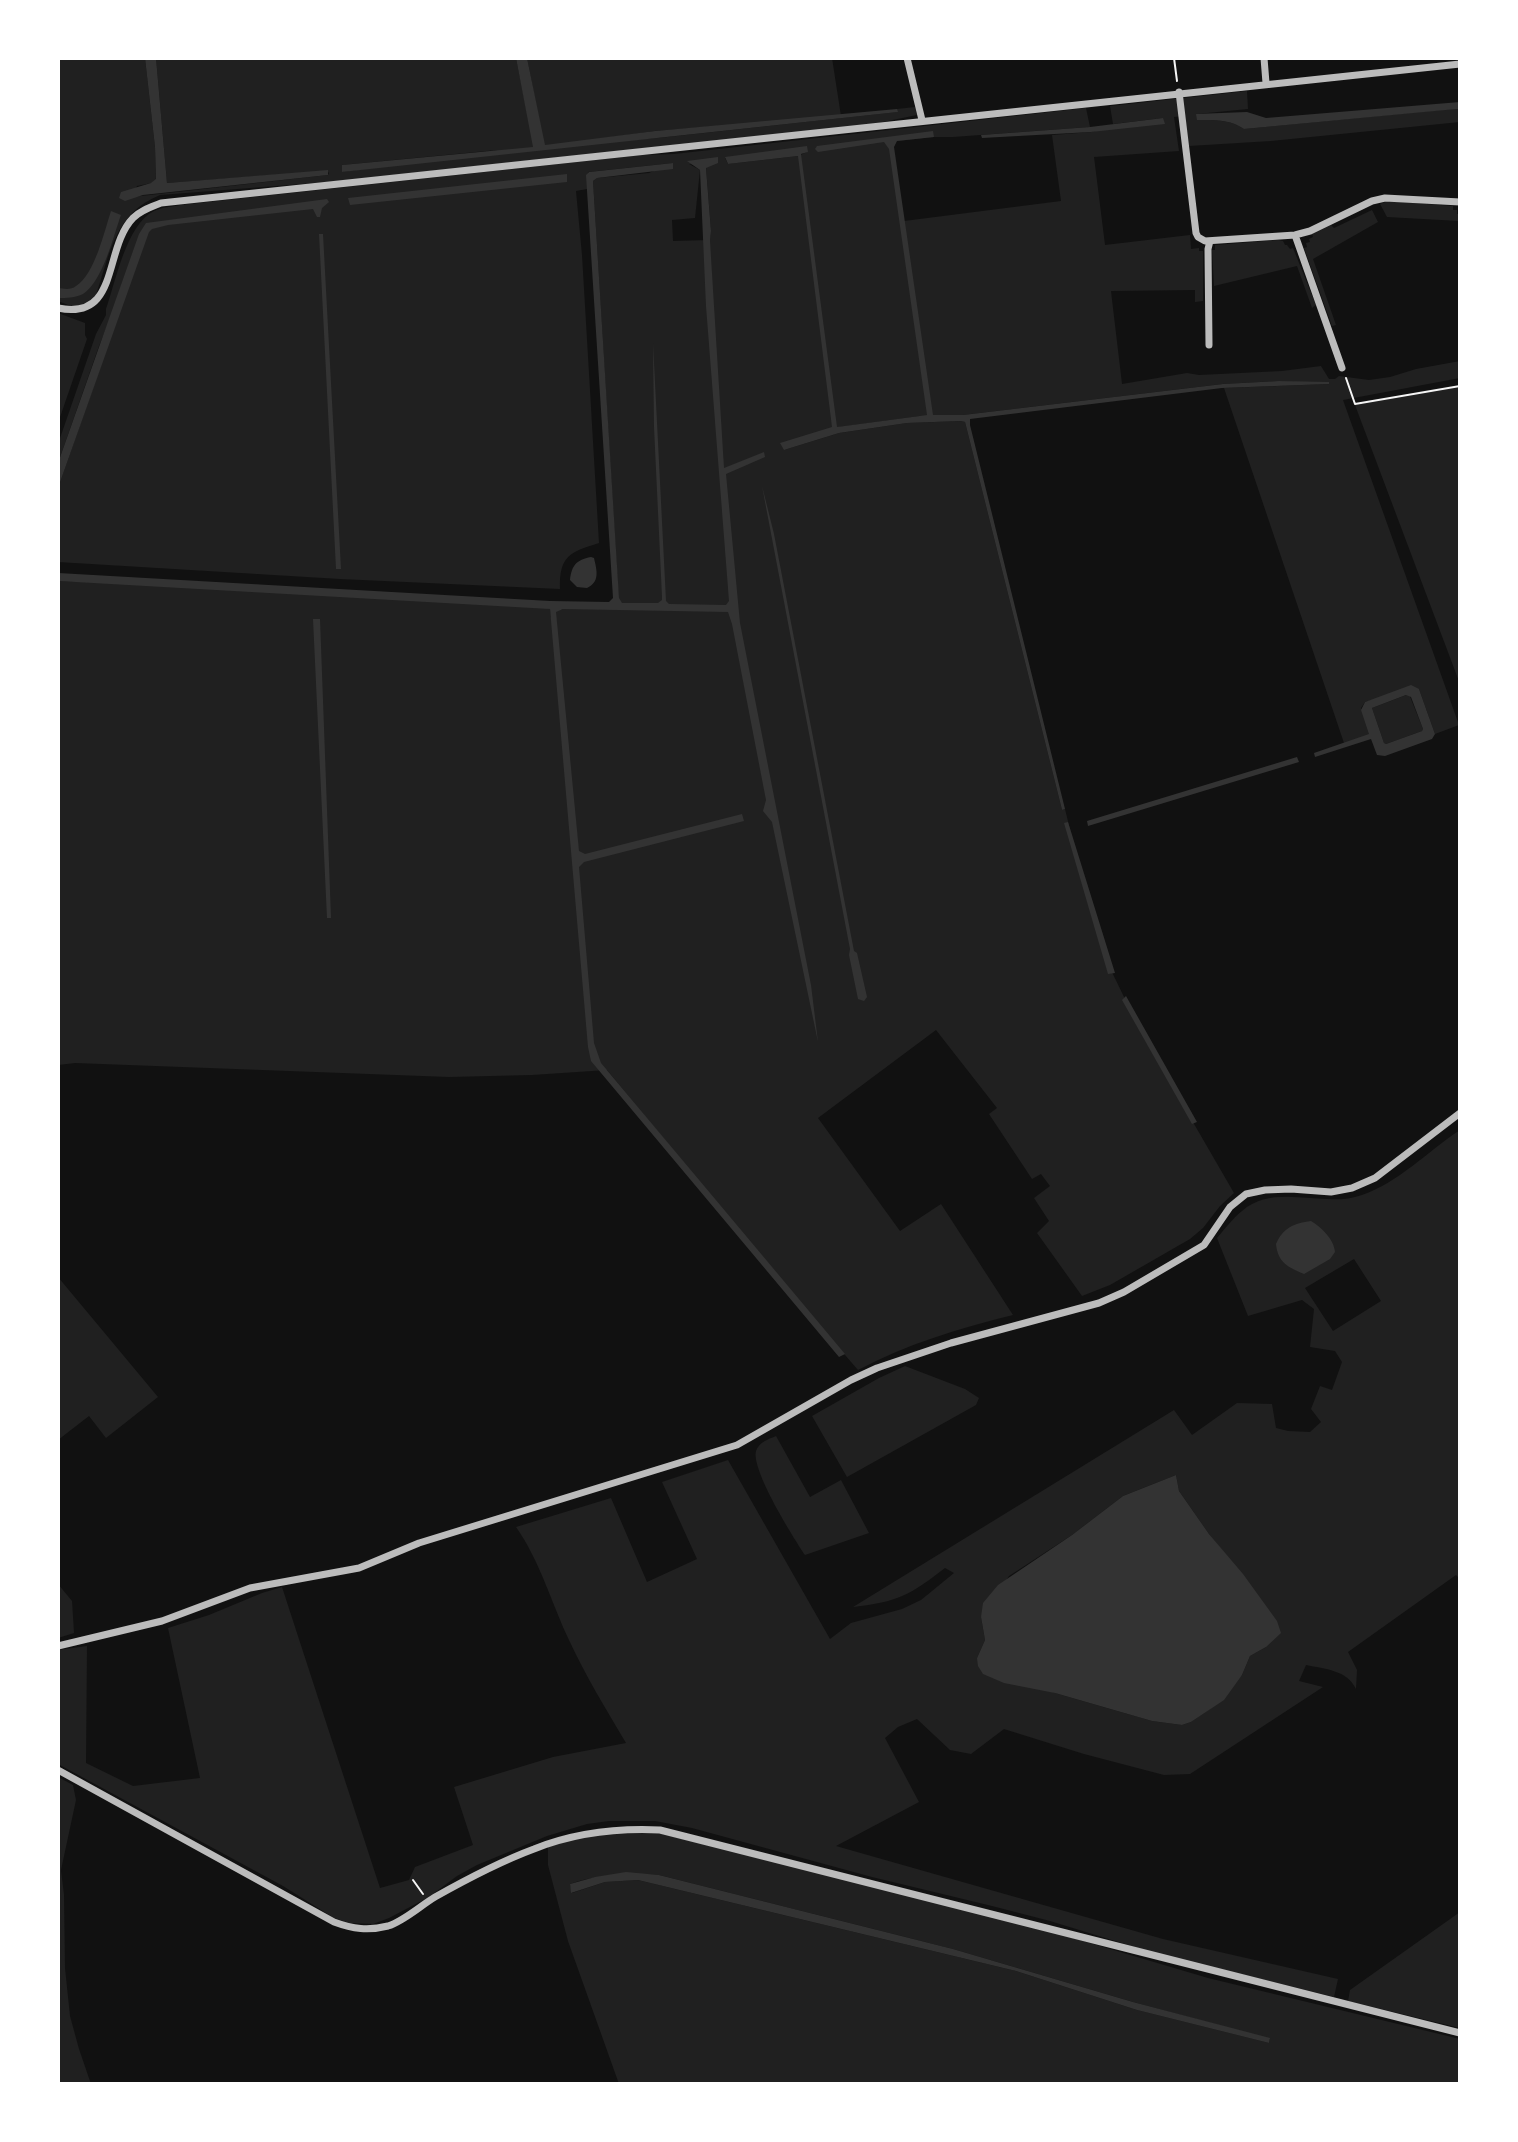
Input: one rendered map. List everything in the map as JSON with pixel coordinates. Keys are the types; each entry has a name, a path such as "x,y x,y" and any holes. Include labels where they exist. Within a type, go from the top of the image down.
{"street":[{"path":"907,58 922,120"},
{"path":"1264,58 1266,83"},
{"path":"58,308 74,311 88,308 102,294 122,236 133,218 161,203 1460,64"},
{"path":"1179,92 1196,233 1202,240 1295,235 1385,198 1460,202"},
{"path":"1295,235 1342,368"},
{"path":"1209,345 1210,241"},
{"path":"58,1646 162,1621 250,1588 359,1568 419,1543 737,1445 877,1368 951,1343 1099,1303 1124,1292 1204,1245 1230,1207 1246,1194 1291,1189 1331,1192 1352,1188 1375,1178 1460,1113"},
{"path":"58,1770 334,1922 351,1928 367,1930 391,1925 480,1871 537,1847 611,1830 660,1830 1460,2033"}],"path":[{"path":"1174,58 1179,92"},
{"path":"1342,368 1355,404 1460,386"},
{"path":"413,1880 428,1901"}],"shaded area":[{"path":"58,58 145,58 156,180 137,186 132,197 329,173 167,183 156,58 516,58 534,146 544,145 527,58 832,58 841,116 655,131 563,144 658,138 897,112 897,109 915,107 917,115 873,124 328,182 160,195 133,212 124,223 91,302 76,308 58,301","holes":["497,150 342,172 342,165"]},
{"path":"145,58 156,58 167,183 328,170 328,175 143,195 125,201 119,198 121,192 156,179"},
{"path":"516,58 527,58 545,145 655,131 897,109 898,112 342,172 342,165 533,147"},
{"path":"1247,91 1248,109 1197,114 1197,120 1227,122 1244,129 1460,108 1460,122 1189,146 1185,116 1174,117 1179,151 1094,157 1105,245 1190,235 1191,249 1203,251 1203,301 1195,302 1195,290 1111,291 1122,384 1187,373 1282,371 1321,366 1329,379 1339,376 1369,380 1460,361 1460,378 1343,400 1459,725 1435,734 1419,689 1365,702 1361,708 1371,737 1345,746 1224,388 1329,384 1279,381 1223,384 963,415 920,416 832,428 784,450 839,433 907,423 965,422 1062,810 1065,809 1087,900 1108,964 1142,1034 1234,1193 1203,1228 1190,1239 1110,1285 1082,1296 1037,1233 1049,1221 1034,1198 1050,1186 1041,1174 1032,1179 989,1114 997,1108 936,1030 818,1118 900,1231 941,1204 1013,1315 934,1338 858,1370 607,1070 449,1077 75,1063 58,1065 58,581 349,591 546,607 550,609 551,618 556,611 563,609 619,605 593,181 597,178 649,173 673,163 588,172 587,189 576,191 599,543 568,557 562,569 560,589 58,562 58,488 133,263 99,346 58,463 58,444 96,334 106,315 123,255 144,218 157,210 180,205 1086,108 1090,127 897,141 893,144 904,221 1061,201 1052,135 1091,132 1163,118 1113,124 1110,106","holes":["807,147 807,152 798,156 728,164 725,158","689,164 708,166 710,240 673,241 672,220 695,218 700,170"]},
{"path":"1460,102 1460,109 1244,129 1227,122 1197,120 1196,114 1247,112 1266,118"},
{"path":"1163,118 1165,124 1091,132 982,138 981,135 1090,127"},
{"path":"933,131 934,137 897,141 894,147 933,415 963,415 1223,384 1329,382 1222,388 970,419 1065,809 1062,810 965,422 907,423 839,433 784,450 780,443 832,427 798,156 728,164 725,157 807,146 808,152 801,154 837,427 927,415 889,149 884,142 818,152 815,149 817,146"},
{"path":"718,157 718,163 706,168 724,468 764,452 765,457 726,474 740,623 811,985 818,1042 772,822 763,811 766,800 728,612 563,609 556,612 579,851 585,854 742,814 744,821 584,862 579,867 594,1043 601,1063 845,1354 839,1357 591,1061 550,609 58,581 58,573 609,602 613,598 586,175 589,172 673,163 673,169 593,181 619,598 622,603 658,603 662,600 653,343 666,601 669,604 726,605 729,601 706,306 700,170 687,161"},
{"path":"567,174 567,182 350,205 348,198"},
{"path":"327,199 329,202 322,208 320,217 313,209 168,225 149,232 58,488 58,463 139,234 146,223"},
{"path":"1388,201 1453,206 1453,210 1460,214 1460,227 1459,221 1387,217 1380,204"},
{"path":"1372,210 1378,222 1313,259 1336,325 1332,326 1304,248 1312,234 1331,225 1334,228"},
{"path":"111,211 121,215 96,279 83,294 58,298 58,288 74,287 88,272"},
{"path":"319,234 323,234 341,569 336,569"},
{"path":"1278,240 1293,248 1316,305 1312,308 1297,266 1214,286 1212,250 1215,250 1215,245"},
{"path":"58,313 85,323 87,339 58,423"},
{"path":"1460,387 1460,684 1355,405"},
{"path":"762,486 774,534 854,951 867,997 864,1001 858,999 849,955"},
{"path":"594,558 596,579 587,588 577,587 570,580 574,567"},
{"path":"313,619 320,619 331,918 327,918"},
{"path":"1411,685 1419,689 1435,734 1432,739 1385,756 1377,755 1371,739 1315,757 1314,753 1369,734 1361,710 1365,702","holes":["1406,695 1411,697 1422,731 1384,743 1372,708"]},
{"path":"1409,694 1423,729 1386,744 1372,708"},
{"path":"1297,757 1299,762 1088,826 1087,821"},
{"path":"1068,822 1115,973 1108,974 1064,823"},
{"path":"1126,996 1197,1122 1192,1124 1122,1000"},
{"path":"1460,1130 1460,1579 1456,1575 1348,1652 1357,1670 1356,1689 1341,1674 1306,1665 1299,1681 1323,1687 1190,1774 1164,1775 1004,1729 971,1754 950,1750 917,1719 898,1727 885,1738 919,1802 836,1846 1163,1939 1338,1979 1334,1997 1151,1952 1050,1921 692,1828 655,1821 587,1824 547,1836 477,1865 429,1897 389,1918 373,1924 349,1923 334,1918 283,1886 58,1764 58,1650 87,1646 86,1763 133,1786 200,1778 168,1628 282,1587 380,1888 409,1880 415,1867 473,1845 454,1787 553,1757 626,1743 575,1653 539,1568 516,1527 611,1498 647,1582 697,1559 662,1482 728,1460 830,1639 851,1623 902,1609 921,1600 954,1573 945,1568 903,1596 853,1607 1174,1410 1192,1435 1237,1403 1272,1404 1276,1428 1310,1432 1321,1422 1311,1409 1320,1386 1332,1390 1342,1362 1335,1351 1310,1347 1314,1309 1302,1300 1248,1316 1217,1238 1238,1214 1269,1198 1347,1199 1375,1190","holes":["1354,1259 1381,1301 1333,1331 1305,1288","1176,1475 1179,1491 1253,1589 1266,1647 1250,1656 1242,1675 1210,1709 1182,1725 1152,1721 1055,1693 977,1658 985,1640 981,1617 1009,1576 1072,1535 1123,1496"]},
{"path":"1311,1221 1326,1234 1335,1252 1330,1259 1304,1274 1285,1264 1276,1244 1290,1227"},
{"path":"58,1277 158,1397 106,1438 89,1416 58,1440"},
{"path":"905,1366 965,1389 979,1398 976,1405 847,1477 812,1416"},
{"path":"776,1436 810,1497 841,1480 869,1533 805,1555 774,1503 756,1460 759,1445"},
{"path":"1176,1475 1179,1491 1277,1621 1281,1633 1250,1656 1242,1675 1224,1700 1182,1725 1152,1721 1055,1693 1004,1683 983,1674 977,1658 985,1640 981,1617 983,1603 998,1585 1123,1496"},
{"path":"58,1584 72,1601 74,1633 58,1638"},
{"path":"58,1777 73,1785 76,1800 61,1870 65,1968 70,2016 91,2084 58,2084"},
{"path":"643,1829 1046,1930 1208,1978 1460,2039 1460,2084 619,2084 568,1941 548,1865 548,1847 583,1836","holes":["659,1875 953,1949 1270,2039 1269,2043 1137,2010 1016,1971 638,1880 605,1882 572,1893 570,1884 607,1876"]},
{"path":"626,1872 659,1875 953,1949 1270,2038 1269,2043 1137,2010 1016,1971 638,1880 605,1882 571,1893 570,1884"},
{"path":"1460,1912 1460,2028 1348,2001 1350,1990"}]}
